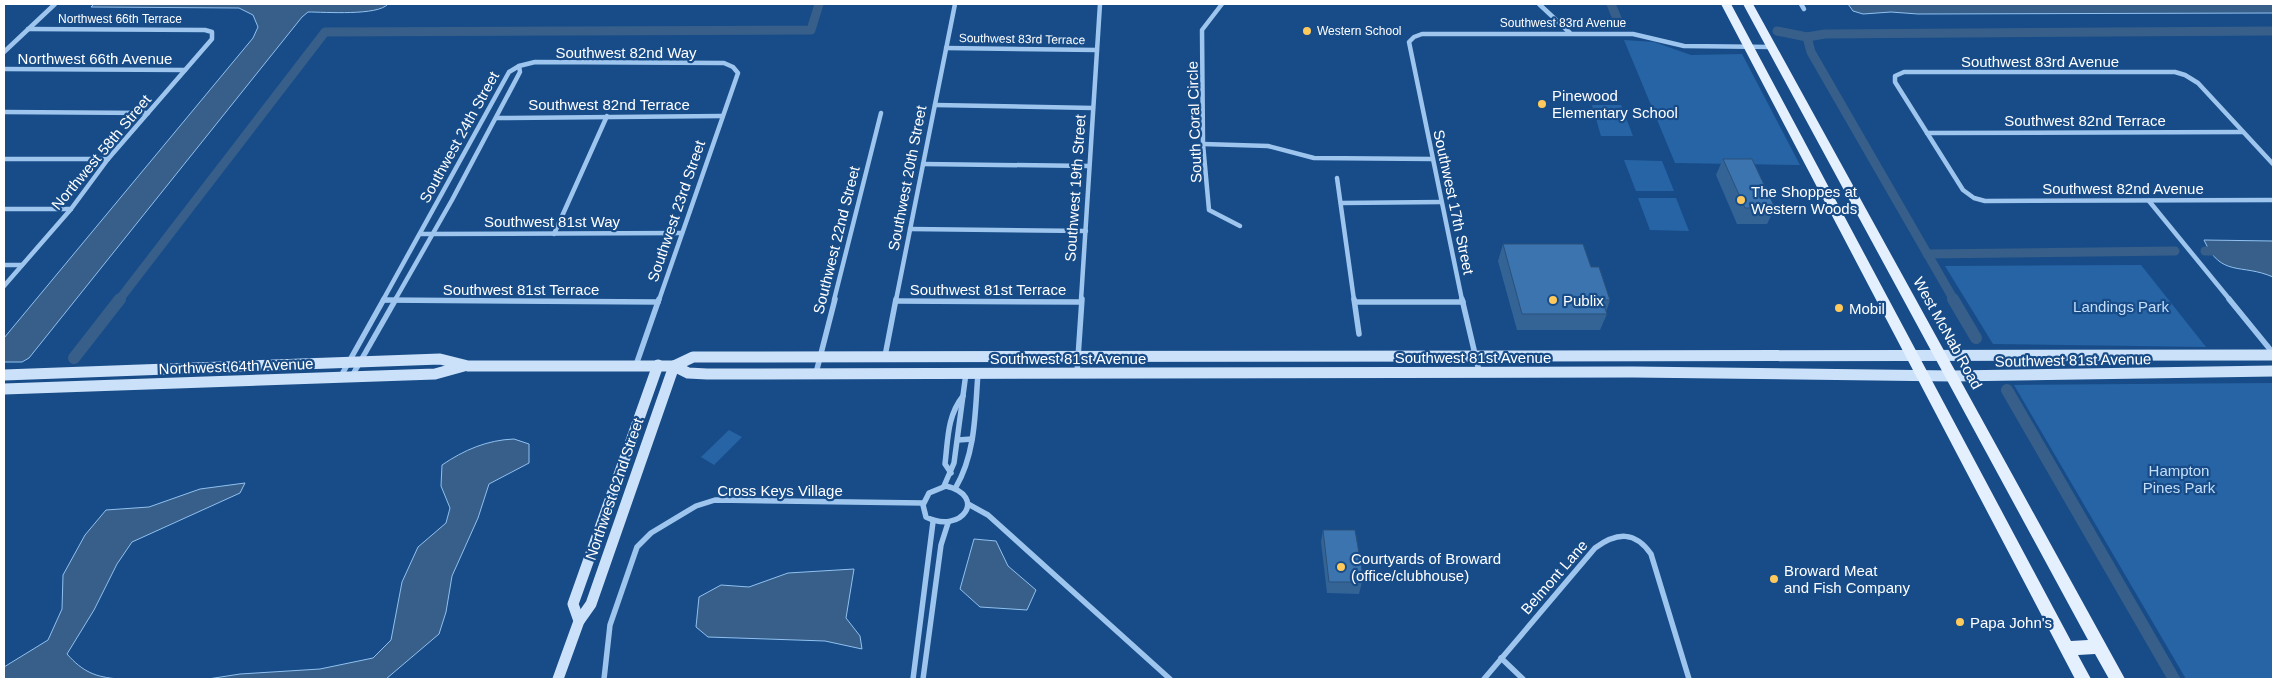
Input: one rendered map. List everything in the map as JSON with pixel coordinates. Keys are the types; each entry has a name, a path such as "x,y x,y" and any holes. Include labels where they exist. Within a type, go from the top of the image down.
{"main road":[{"path":"1726,4 1914,356 2083,679"},
{"name":"West McNab Road","path":"1748,4 2117,679"},
{"path":"2066,648 2100,647"}],"street":[{"path":"4,52 55,4"},
{"name":"Southwest 20th Street","path":"885,358 955,4"},
{"name":"Southwest 19th Street","path":"1077,373 1100,4"},
{"name":"South Coral Circle","path":"1222,4 1202,30 1203,144 1209,210 1240,226"},
{"path":"1539,4 1571,33"},
{"path":"1801,4 1804,9"},
{"name":"Northwest 66th Terrace","path":"28,29 205,30 212,32"},
{"name":"Northwest 58th Street","path":"4,286 71,209 108,159 212,39 212,32"},
{"name":"Southwest 83rd Avenue","path":"1414,37 1422,34 1633,34 1684,46 1772,47"},
{"name":"Southwest 17th Street","path":"1414,37 1409,42 1432,159 1480,372"},
{"name":"Southwest 83rd Terrace","path":"946,48 1098,50"},
{"name":"Southwest 82nd Way","path":"519,66 535,62 724,64 733,67"},
{"name":"Southwest 24th Street","path":"519,66 520,72 496,118 396,300 346,376 355,362 384,300 509,72 519,66"},
{"name":"Southwest 23rd Street","path":"636,365 738,73 733,67"},
{"name":"Northwest 66th Avenue","path":"4,69 185,70"},
{"name":"Southwest 83rd Avenue","path":"1927,133 1895,82 1895,76 1904,72 2175,72 2185,75 2198,83 2243,132"},
{"path":"935,105 1093,108"},
{"path":"4,112 148,113"},
{"name":"Southwest 22nd Street","path":"816,373 881,113"},
{"path":"554,234 608,116"},
{"name":"Southwest 82nd Terrace","path":"496,118 722,116"},
{"path":"2243,132 2273,164"},
{"name":"Southwest 82nd Terrace","path":"1927,133 2243,132"},
{"name":"Southwest 82nd Avenue","path":"1927,133 1963,190 1974,198 1985,200 2273,200"},
{"path":"1203,144 1268,146 1314,158 1432,159"},
{"path":"4,159 108,159"},
{"path":"923,164 1089,166"},
{"path":"1337,178 1359,334"},
{"path":"2149,201 2273,354"},
{"path":"1341,203 1441,202"},
{"path":"4,209 71,209"},
{"path":"910,229 1086,231"},
{"name":"Southwest 81st Way","path":"421,234 682,233"},
{"path":"4,264 22,264"},
{"name":"Southwest 81st Terrace","path":"384,300 658,302"},
{"name":"Southwest 81st Terrace","path":"896,301 1080,302"},
{"path":"1355,302 1463,302"},
{"name":"Southwest 81st Avenue","path":"674,366 693,358 2273,354"},
{"name":"Northwest 64th Avenue","path":"4,375 440,359 468,366"},
{"name":"Southwest 81st Avenue","path":"636,365 674,366 688,373 1633,372 1765,376 1952,376 2273,371"},
{"name":"Northwest 64th Avenue","path":"4,389 434,374 468,366 636,365"},
{"name":"Northwest 62nd Street","path":"579,621 573,604 658,365"},
{"name":"Northwest 62nd Street","path":"558,679 579,621 591,604 674,366"},
{"path":"181,383 184,378 201,368"},
{"path":"944,486 951,473 958,440 966,372"},
{"path":"48,388 58,373"},
{"path":"956,487 967,466 972,439 978,373"},
{"path":"951,473 944,464 952,413 957,402 963,396"},
{"path":"958,440 972,439"},
{"path":"622,466 631,471 635,479"},
{"path":"944,486 956,487 966,495 968,504 966,513 961,518 948,523 933,522 926,517 923,512 923,503 928,493 944,486"},
{"name":"Cross Keys Village","path":"604,679 610,625 637,547 651,533 696,506 715,500 923,503"},
{"path":"968,504 988,515 1170,679"},
{"path":"912,679 933,522"},
{"path":"923,679 942,536 948,523"},
{"name":"Belmont Lane","path":"1484,679 1595,548 1605,539 1626,536 1640,540 1651,554 1689,679"},
{"path":"1501,658 1524,679"}],"green space":[{"path":"1624,40 1654,42 1691,55 1742,54 1800,165 1675,163"},
{"path":"1592,105 1621,105 1633,136 1601,136"},
{"path":"1624,160 1662,161 1674,191 1636,191"},
{"path":"1638,198 1676,198 1689,231 1650,230"},
{"name":"Landings Park","path":"2141,265 2206,347 1993,344 1945,266"},
{"name":"Hampton Pines Park","path":"2273,383 2273,679 2186,679 2014,385"},
{"path":"729,430 742,437 714,465 701,457"}],"shaded area":[{"path":"94,4 388,4 382,8 363,12 308,12 302,17 29,358 22,362 4,362 4,338 253,38 258,27 253,15 239,8 91,7"},
{"path":"1848,4 2273,4 2273,13 1918,14 1891,12 1863,14 1853,11"},
{"path":"2204,240 2273,241 2273,277 2225,265 2217,260"},
{"path":"514,439 529,444 529,463 489,484 478,518 452,576 446,612 439,634 386,679 208,679 240,674 320,669 373,658 391,640 402,582 418,547 446,523 450,508 441,486 442,465 476,447 494,441"},
{"path":"245,483 240,493 132,542 117,564 94,610 67,654 78,665 96,675 119,679 4,679 4,667 48,640 62,609 63,575 85,535 106,510 149,507 200,489"},
{"path":"974,539 996,541 1008,566 1036,590 1027,610 980,607 960,589"},
{"path":"854,569 846,618 860,636 862,649 825,641 708,637 696,627 699,597 721,585 749,587 788,573"}],"building":[{"path":"1723,159 1752,159 1775,208 1745,208"},
{"name":"Publix","path":"1503,244 1583,244 1591,267 1599,267 1610,300 1602,300 1607,314 1522,314"},
{"name":"Courtyards of Broward (office/clubhouse)","path":"1323,530 1355,530 1362,570 1362,582 1329,582"}],"waterway":[{"path":"119,300 325,32 811,30 819,4"},
{"path":"1611,4 1619,23"},
{"path":"1777,31 1807,37"},
{"path":"1807,37 1825,34 2273,31"},
{"path":"1807,37 1811,52 1927,254"},
{"path":"1927,254 2175,251"},
{"path":"2205,251 2224,251"},
{"path":"1927,254 1954,300"},
{"path":"74,358 120,299"},
{"path":"1953,299 1976,338"},
{"path":"2007,390 2174,679"}],"place":[{"name":"Western School","path":"1307,31"},
{"name":"Pinewood Elementary School","path":"1542,104"},
{"name":"The Shoppes at Western Woods","path":"1741,200"},
{"name":"Publix","path":"1553,300"},
{"name":"Mobil","path":"1839,308"},
{"name":"Courtyards of Broward (office/clubhouse)","path":"1341,567"},
{"name":"Broward Meat and Fish Company","path":"1774,579"},
{"name":"Papa John's","path":"1960,622"}]}
